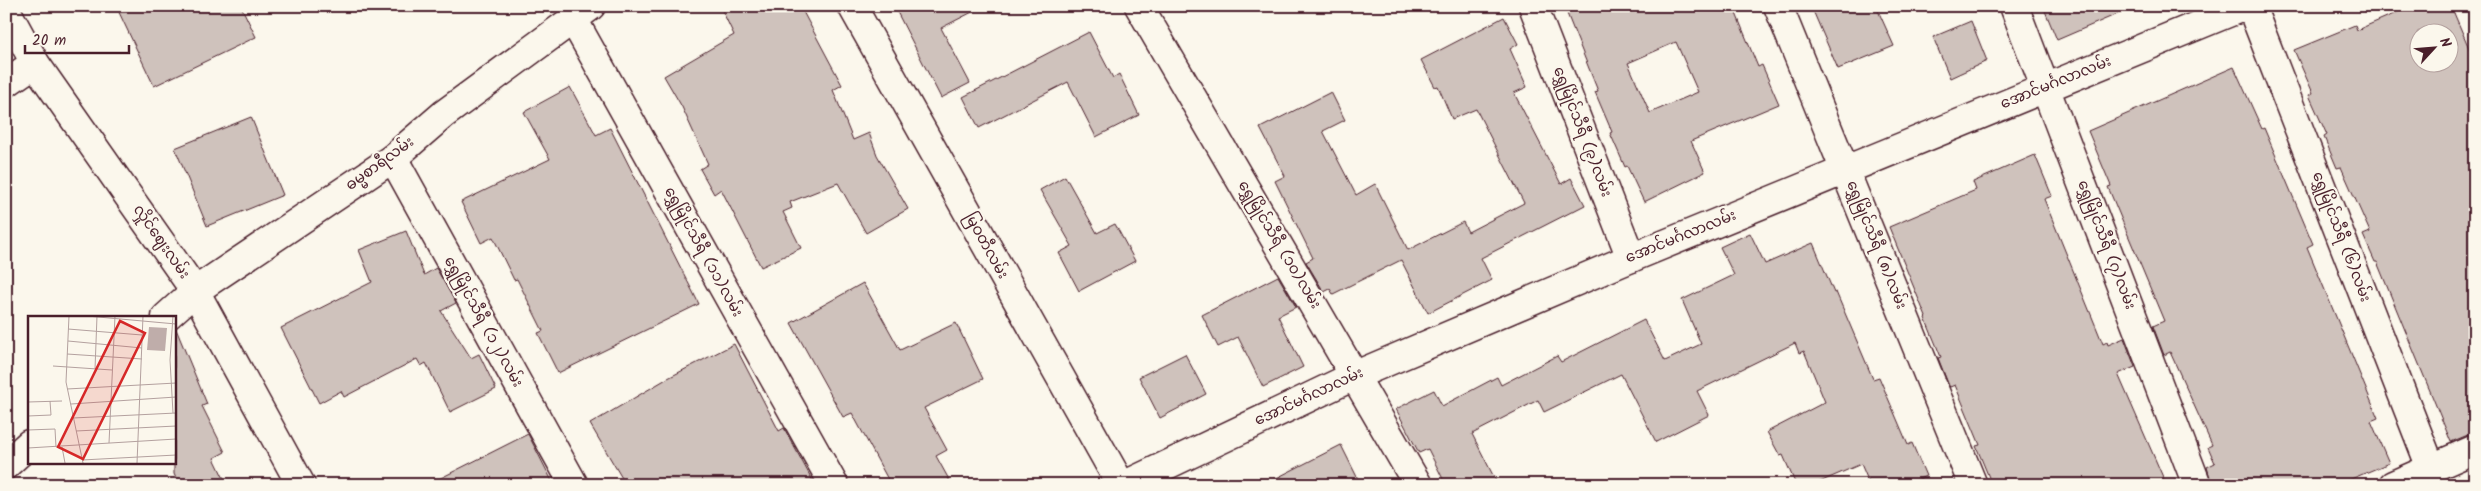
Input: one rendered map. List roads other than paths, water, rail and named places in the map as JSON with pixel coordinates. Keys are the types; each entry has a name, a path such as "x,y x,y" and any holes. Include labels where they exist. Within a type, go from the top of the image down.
{"street":[{"name":"မြဝတီလမ်း","path":"852,6 1121,485"},
{"name":"ရွှေမြိုင်သီရီ (၁၀)လမ်း","path":"1139,6 1356,375 1418,485"},
{"name":"ရွှေမြိုင်သီရီ (၉)လမ်း","path":"1533,6 1631,258"},
{"name":"ရွှေမြိုင်သီရီ (၈)လမ်း","path":"1778,6 1973,485"},
{"name":"ရွှေမြိုင်သီရီ (၇)လမ်း","path":"2014,6 2196,485"},
{"name":"အောင်မင်္ဂလာလမ်း","path":"1125,485 1356,375 1631,258 2046,86 2245,6"},
{"name":"ရွှေမြိုင်သီရီ (၆)လမ်း","path":"2252,6 2431,468"},
{"name":"လှိုင်ဈေးလမ်း","path":"6,10 35,63 195,290 300,485"},
{"name":"ဓမ္မစာရီလမ်း","path":"167,316 195,290 393,158 444,114 582,12"},
{"name":"ရွှေမြိုင်သီရီ (၁၁)လမ်း","path":"582,12 834,485"},
{"path":"6,83 35,63"},
{"name":"ရွှေမြိုင်သီရီ (၁၂)လမ်း","path":"393,158 574,485"},
{"path":"6,465 28,445"},
{"path":"2393,485 2475,448"}]}
